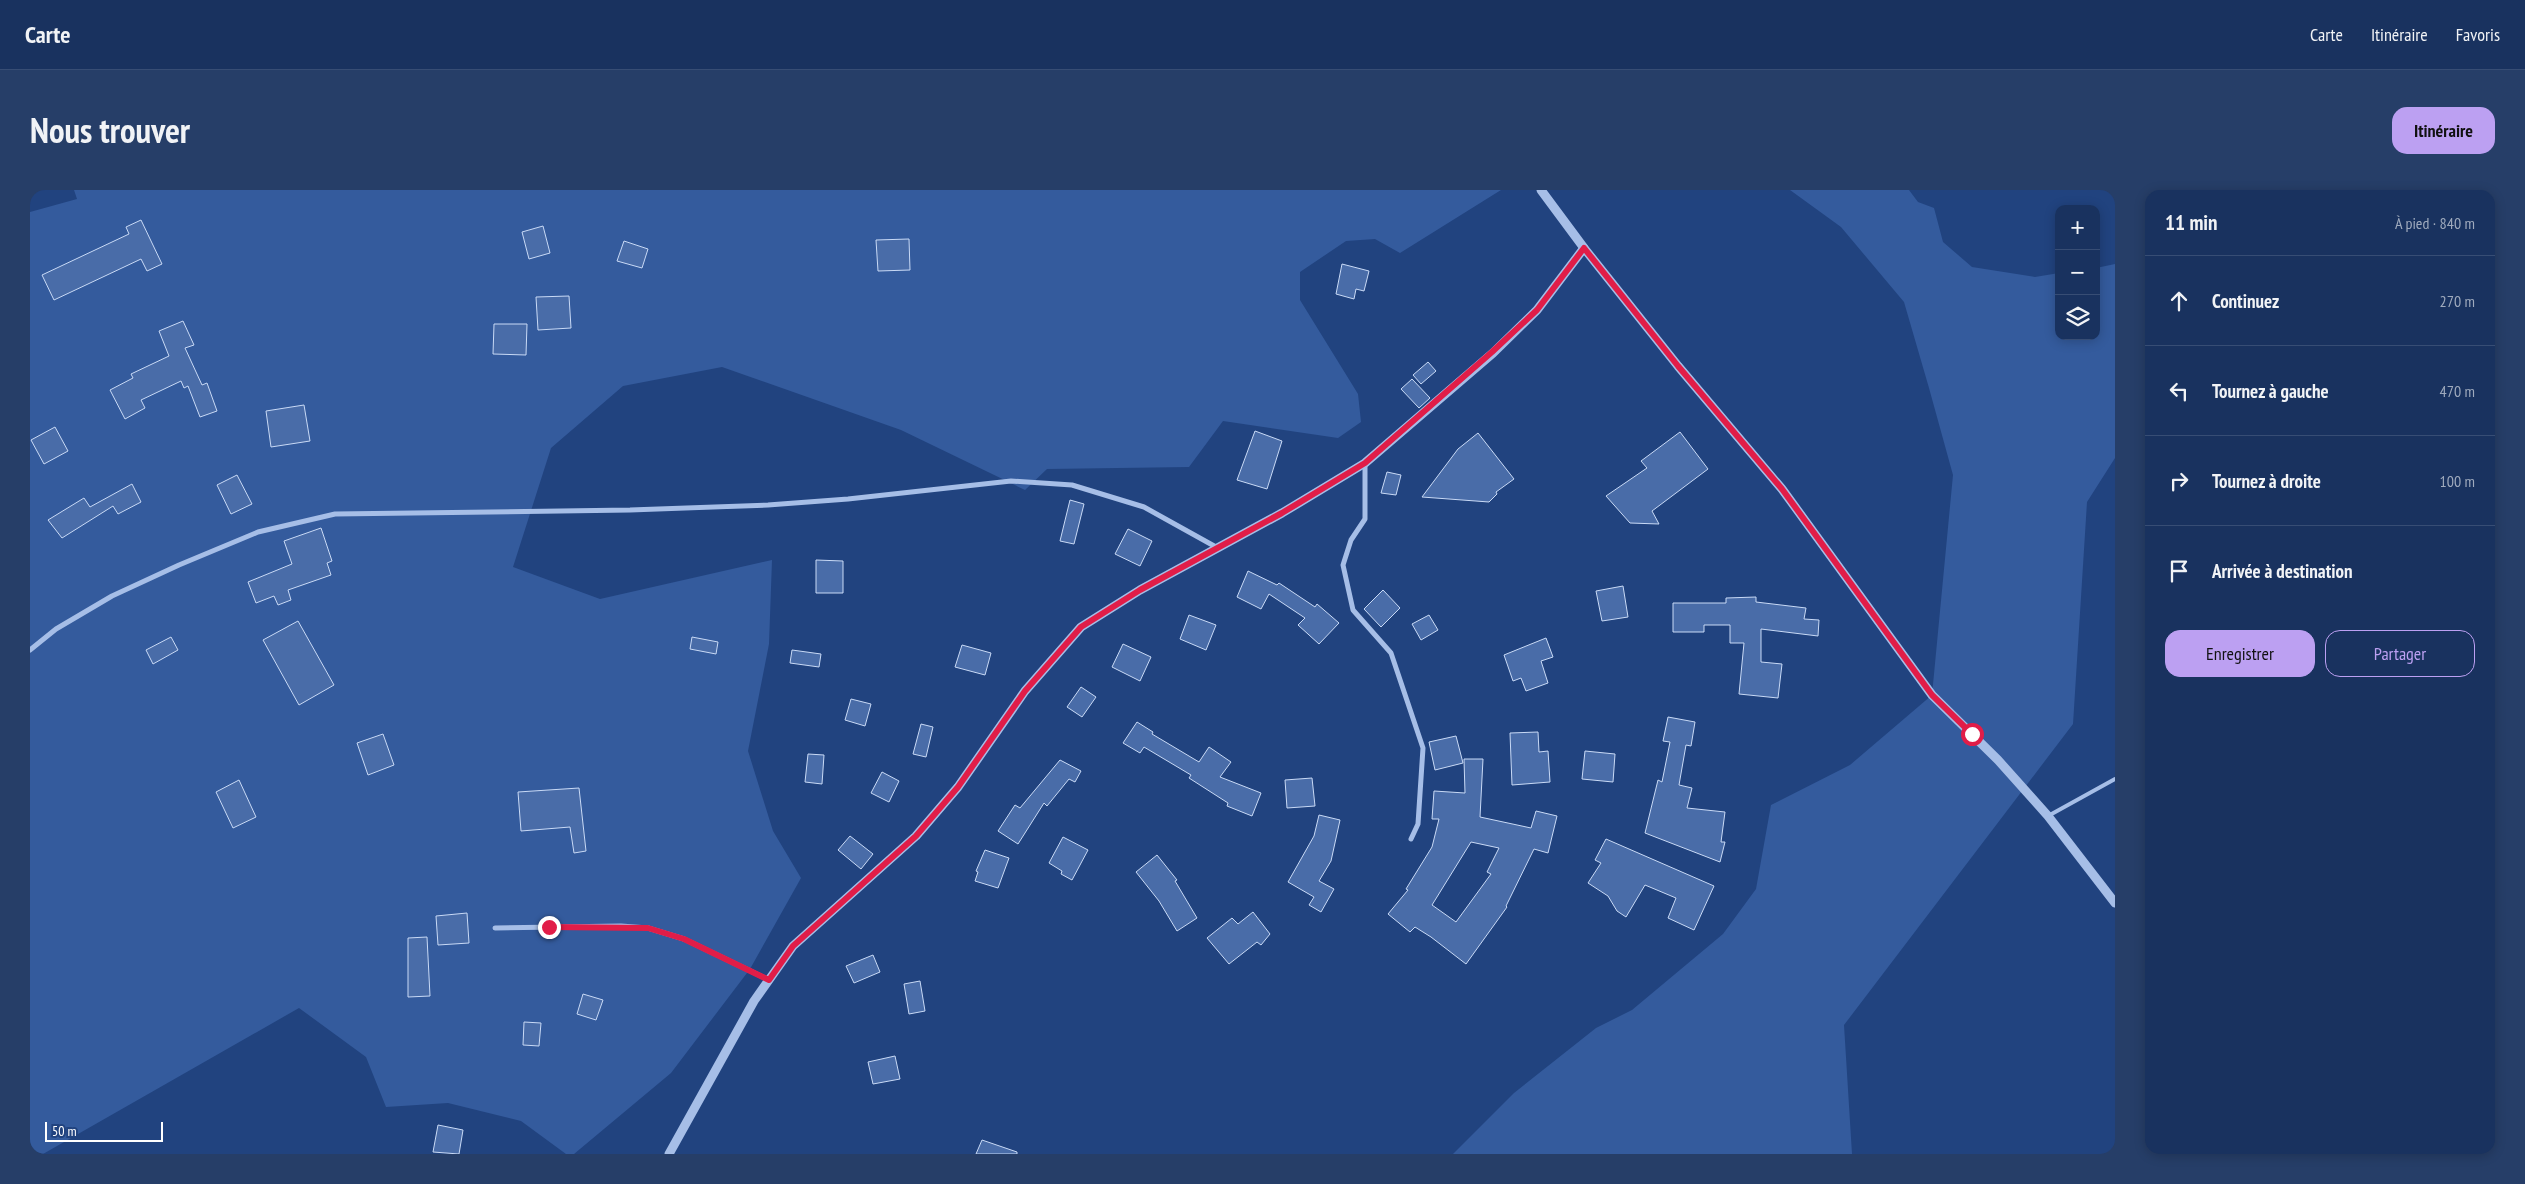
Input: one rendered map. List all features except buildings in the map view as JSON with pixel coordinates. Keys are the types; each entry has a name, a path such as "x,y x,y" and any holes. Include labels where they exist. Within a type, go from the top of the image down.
{"street":[{"path":"1541,190 1584,248 1678,366 1782,489 1932,695 1998,760 2048,816 2115,904"},
{"path":"669,1154 754,1001 793,946 916,836 958,787 1025,691 1081,627 1140,590 1216,547 1282,513 1365,463 1537,310 1584,248"},
{"path":"1365,463 1365,519 1352,540 1343,565 1353,610 1391,653 1423,748 1418,824 1411,839"},
{"path":"30,650 56,629 112,596 179,565 258,532 335,514 630,510 768,505 848,499 1012,481 1072,485 1144,506 1216,547"},
{"path":"495,928 621,926 648,928 684,939 769,980"}],"lane":[{"path":"2048,816 2115,779"}],"shaded area":[{"path":"74,190 1501,190 1400,253 1375,239 1346,241 1300,272 1300,300 1358,394 1361,422 1338,438 1223,421 1189,467 1047,469 1025,490 901,430 722,367 623,386 551,448 513,567 600,599 772,560 769,644 748,751 773,831 801,878 750,969 671,1073 574,1154 566,1154 521,1121 448,1103 386,1107 366,1057 299,1008 43,1154 30,1154 30,212 77,199"},
{"path":"1790,190 1909,190 1918,202 1934,208 1943,242 1972,267 2035,277 2055,274 2055,340 2100,340 2100,267 2115,264 2115,458 2087,502 2073,724 1844,1025 1852,1154 1453,1154 1514,1093 1596,1028 1632,1010 1723,934 1756,889 1771,805 1850,765 1932,695 1953,475 1904,302 1841,227"}],"route":[{"path":"549,927 621,926 648,928 684,939 769,980 793,946 823,917 916,836 958,787 1025,691 1081,627 1140,590 1216,547 1282,513 1365,463 1537,310 1584,248 1678,366 1782,489 1863,603 1932,695 1972,734"}]}
